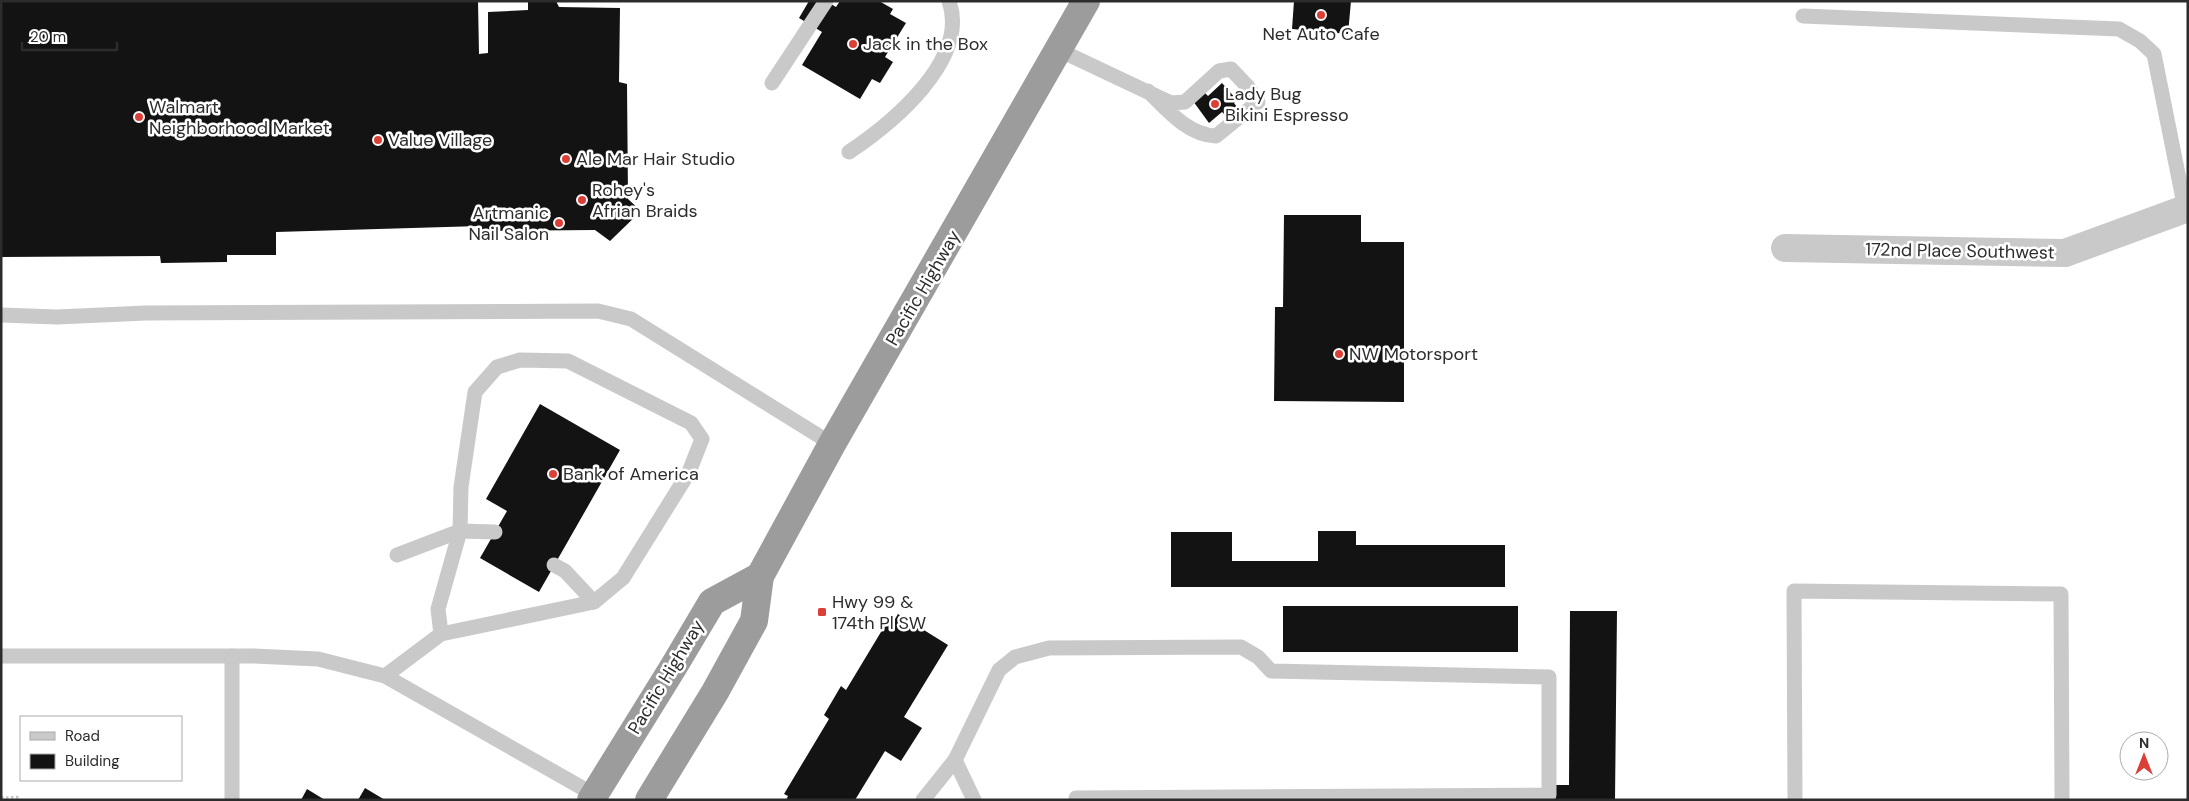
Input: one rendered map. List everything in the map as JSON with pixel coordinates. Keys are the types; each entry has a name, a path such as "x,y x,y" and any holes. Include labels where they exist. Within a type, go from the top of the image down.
{"highway":[{"name":"Pacific Highway","path":"649,800 715,692 754,621 760,576 832,444 1086,1"},
{"name":"Pacific Highway","path":"597,798 712,602 760,576"}],"street":[{"name":"172nd Place Southwest","path":"1785,248 2065,253 2186,208"}],"lane":[{"path":"772,83 826,1"},
{"path":"849,152 872,137 912,103 939,64 952,34 953,10 949,1"},
{"path":"1802,16 2119,29 2140,40 2154,54 2186,208"},
{"path":"1059,50 1148,91 1170,103 1185,102 1219,71 1231,69 1248,86 1258,102 1216,136 1205,136 1189,127 1148,91"},
{"path":"1,315 598,311 631,319 832,444"},
{"path":"385,676 441,634 594,602 623,578 689,472 702,439 691,424 568,361 520,360 497,367 476,392 461,488 460,531 438,609 441,634"},
{"path":"397,555 460,531 495,532"},
{"path":"554,565 565,571 594,602"},
{"path":"1795,800 1794,591 2061,594 2062,800"},
{"path":"922,800 955,760 999,670 1015,657 1049,648 1241,647 1258,657 1271,671 1549,677 1549,795 1076,798 1076,800"},
{"path":"1,656 232,656 318,659 385,676 597,798"},
{"path":"232,656 232,800"},
{"path":"955,760 974,800"}],"path":[{"path":"1,798 19,797 19,800"}],"building":[{"path":"1,1 478,1 479,54 488,53 488,12 528,10 528,1 556,1 559,7 620,8 619,82 627,84 628,199 641,211 610,241 595,230 480,231 480,226 276,232 276,255 227,255 227,262 161,263 160,256 1,257"},
{"name":"Jack in the Box","path":"809,1 826,1 836,7 840,1 879,1 893,9 890,14 906,23 885,57 893,62 880,83 872,79 860,99 802,65 822,32 799,18"},
{"name":"Net Auto Cafe","path":"1294,1 1351,1 1348,34 1292,29"},
{"name":"Lady Bug Bikini Espresso","path":"1222,83 1237,100 1234,103 1237,107 1226,116 1222,112 1209,123 1193,101 1204,92 1208,96"},
{"name":"NW Motorsport","path":"1284,215 1361,215 1361,242 1404,242 1404,402 1274,401 1275,307 1283,307"},
{"name":"Bank of America","path":"540,404 620,450 539,592 480,558 507,511 486,499"},
{"path":"1318,531 1356,531 1356,545 1505,545 1505,587 1171,587 1171,532 1232,532 1232,561 1318,561"},
{"path":"1283,606 1518,606 1518,652 1283,652"},
{"path":"1570,611 1617,611 1615,800 1554,800 1554,785 1569,785"},
{"path":"898,614 948,645 904,717 922,728 901,761 885,751 855,800 786,800 788,796 784,794 829,719 824,715 841,686 846,690 890,617 895,619"},
{"path":"365,788 385,800 358,800"},
{"path":"307,789 325,800 301,800"}],"place":[{"name":"Net Auto Cafe","path":"1321,15"},
{"name":"Jack in the Box","path":"853,44"},
{"name":"Lady Bug Bikini Espresso","path":"1215,104"},
{"name":"Walmart Neighborhood Market","path":"139,117"},
{"name":"Value Village","path":"378,140"},
{"name":"Ale Mar Hair Studio","path":"566,159"},
{"name":"Rohey's Afrian Braids","path":"582,200"},
{"name":"Artmanic Nail Salon","path":"559,223"},
{"name":"NW Motorsport","path":"1339,354"},
{"name":"Bank of America","path":"553,474"},
{"name":"Hwy 99 & 174th Pl SW","path":"822,612"}]}
